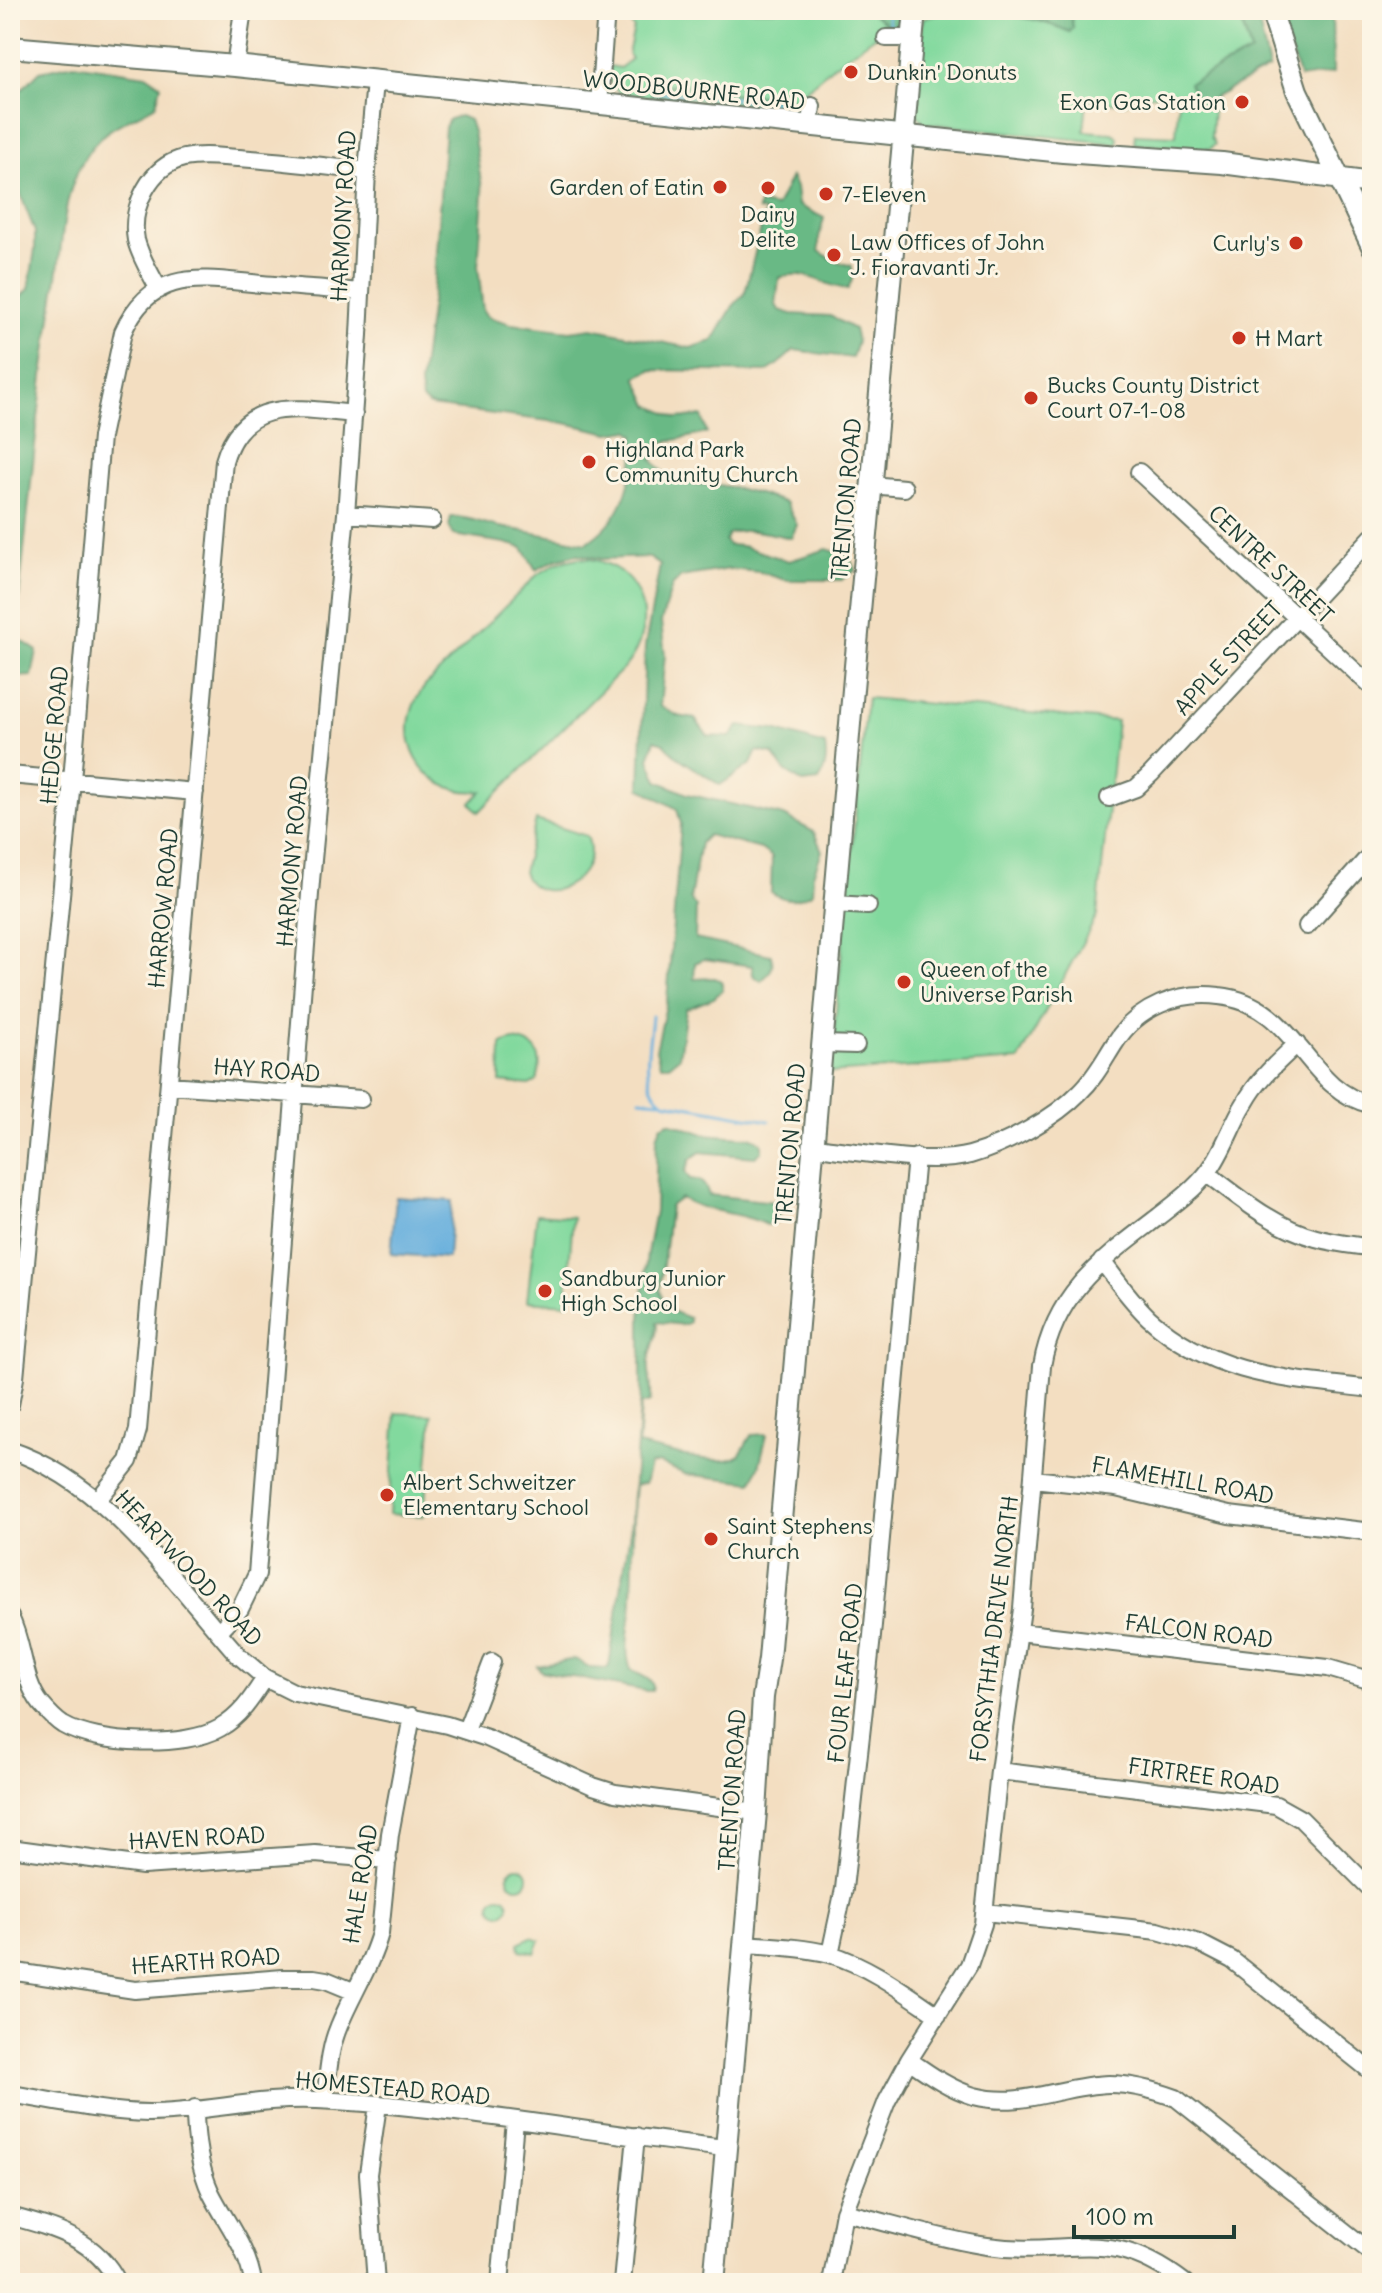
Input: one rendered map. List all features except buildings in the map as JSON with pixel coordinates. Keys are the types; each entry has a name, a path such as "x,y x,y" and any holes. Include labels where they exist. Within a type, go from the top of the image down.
{"main road":[{"name":"TRENTON ROAD","path":"714,2283 756,1812 763,1697 769,1659 915,10"},
{"path":"1271,10 1297,91 1372,246"},
{"name":"WOODBOURNE ROAD","path":"10,47 235,66 599,105 811,116 904,135 1063,152 1196,161 1372,183"}],"street":[{"path":"235,66 243,10"},
{"path":"599,105 606,10"},
{"path":"886,38 912,38"},
{"name":"HARMONY ROAD","path":"218,1632 240,1609 257,1574 316,825 354,414 375,81"},
{"path":"159,290 136,239 136,215 150,181 174,162 200,155 367,171"},
{"name":"HEDGE ROAD","path":"10,1405 72,780 101,437 123,332 141,303 180,280 204,279 361,292"},
{"name":"HARROW ROAD","path":"97,1501 129,1461 137,1440 221,490 228,448 242,427 265,412 295,409 354,414"},
{"name":"CENTRE STREET","path":"1139,472 1372,687"},
{"path":"871,485 904,488"},
{"path":"346,514 432,520"},
{"name":"APPLE STREET","path":"1109,798 1136,788 1151,774 1372,537"},
{"path":"10,775 195,792"},
{"path":"1307,926 1372,853"},
{"path":"834,904 868,906"},
{"path":"814,1147 916,1157 969,1155 1063,1109 1101,1067 1115,1041 1147,1011 1174,999 1202,995 1234,998 1267,1014 1332,1086 1354,1100 1372,1105"},
{"path":"823,1044 856,1045"},
{"name":"FORSYTHIA DRIVE NORTH","path":"831,2283 844,2212 887,2101 969,1965 985,1912 999,1771 1019,1632 1042,1366 1050,1333 1076,1287 1102,1261 1195,1187 1207,1173 1244,1103 1270,1070 1297,1044"},
{"name":"HAY ROAD","path":"169,1085 361,1099"},
{"name":"FOUR LEAF ROAD","path":"830,1954 844,1889 872,1636 916,1157"},
{"path":"1207,1173 1269,1218 1297,1232 1326,1241 1372,1248"},
{"path":"1102,1261 1149,1318 1201,1355 1246,1372 1372,1389"},
{"name":"HEARTWOOD ROAD","path":"10,1450 36,1461 97,1501 136,1538 238,1655 265,1678 295,1693 466,1730 604,1790 756,1812"},
{"name":"FLAMEHILL ROAD","path":"1033,1479 1116,1488 1229,1515 1372,1532"},
{"path":"10,1617 35,1696 56,1720 76,1731 142,1742 198,1738 220,1729 237,1717 265,1678"},
{"name":"FALCON ROAD","path":"1019,1632 1328,1668 1372,1681"},
{"path":"466,1730 492,1662"},
{"name":"HALE ROAD","path":"325,2100 331,2048 380,1933 390,1834 412,1716"},
{"name":"FIRTREE ROAD","path":"999,1771 1276,1805 1301,1819 1372,1890"},
{"name":"HAVEN ROAD","path":"10,1848 143,1866 315,1854 388,1860"},
{"path":"985,1912 1158,1931 1199,1943 1232,1960 1372,2072"},
{"path":"744,1944 830,1954 866,1969 938,2015"},
{"name":"HEARTH ROAD","path":"10,1971 135,1990 314,1978 355,1992"},
{"path":"909,2060 942,2083 962,2092 995,2100 1029,2099 1110,2084 1146,2088 1176,2098 1372,2253"},
{"name":"HOMESTEAD ROAD","path":"10,2094 150,2113 266,2101 325,2100 725,2148"},
{"path":"376,2283 368,2174 378,2105"},
{"path":"195,2108 198,2151 208,2185 249,2265 253,2283"},
{"path":"500,2283 515,2121"},
{"path":"622,2283 636,2136"},
{"path":"844,2212 990,2246 1120,2248 1149,2258 1185,2283"},
{"path":"10,2216 59,2230 84,2243 107,2265 118,2283"}],"green space":[{"path":"630,10 868,10 893,27 902,10 899,29 885,29 833,66 801,94 795,106 791,97 730,93 726,86 669,85 663,89 652,88 651,97 619,93 610,82 610,66 620,68 631,59 628,54 634,28"},
{"path":"869,10 900,10 898,22 893,27 888,26"},
{"path":"959,10 1017,15 1066,28 1073,27 1069,10 1237,10 1251,52 1199,105 1214,97 1211,137 1215,144 1210,149 1134,144 1135,134 1176,136 1179,93 1134,97 1126,104 1087,100 1084,131 1112,133 1118,137 1117,144 924,123 916,111 923,18"},
{"path":"985,10 1069,10 1073,27 1070,32 1045,22"},
{"path":"1238,10 1256,10 1269,68 1199,106 1189,83 1251,52"},
{"path":"1276,10 1332,10 1333,73 1300,78"},
{"path":"74,64 146,75 161,85 156,105 116,126 99,139 77,172 68,201 39,411 15,636 37,651 32,676 10,677 10,333 18,331 12,305 29,289 35,232 10,167 10,125 20,91 40,71"},
{"path":"669,85 726,87 730,94 791,97 795,106 651,97 652,88 663,89"},
{"path":"460,116 469,120 473,132 483,194 478,266 483,311 488,317 511,324 570,331 592,328 690,348 713,341 733,306 745,293 765,212 758,210 759,204 776,207 791,177 796,187 798,205 824,218 819,251 835,261 852,266 848,289 806,276 779,278 776,305 779,310 792,314 830,316 854,329 857,342 852,358 794,350 766,372 651,370 636,377 649,405 677,418 702,416 707,433 661,443 652,459 661,470 684,483 732,487 786,503 797,525 791,538 744,531 728,534 725,541 728,545 742,546 789,561 827,549 848,556 856,570 842,580 785,580 760,572 729,569 681,577 672,586 661,622 665,655 660,706 678,716 695,719 708,736 730,737 739,726 774,730 825,745 826,755 825,768 819,781 803,783 785,771 773,754 757,751 751,764 720,785 676,756 664,743 655,740 649,759 658,781 687,794 784,816 814,832 822,851 813,875 812,893 791,899 771,892 772,857 761,849 708,835 700,843 690,899 696,907 695,939 771,955 772,967 761,981 753,975 752,966 704,959 695,963 694,979 715,978 721,981 723,989 714,998 686,1009 679,1057 669,1065 660,1065 656,1050 667,1001 681,824 677,809 640,788 645,646 660,565 648,557 602,559 577,554 555,560 536,570 523,548 453,535 449,526 451,517 463,518 586,543 610,522 625,496 635,435 629,430 610,433 565,423 430,406 422,400 420,385 434,280 445,127 449,119"},
{"path":"578,558 599,561 617,569 630,581 639,596 643,614 642,632 636,650 624,668 479,812 471,803 482,791 460,790 442,784 427,773 416,758 410,741 409,722 414,703 426,685 537,575 557,563"},
{"path":"867,698 1117,721 1097,916 1019,1060 830,1073"},
{"path":"536,820 587,836 590,852 587,866 567,886 554,890 541,889 531,884 523,872"},
{"path":"513,1040 529,1044 537,1053 540,1065 537,1081 529,1085 500,1082 501,1044"},
{"path":"669,1122 704,1134 755,1138 762,1143 762,1151 755,1157 700,1152 690,1160 685,1172 690,1179 702,1183 709,1195 775,1202 779,1216 776,1223 767,1225 681,1198 670,1206 660,1290 666,1309 689,1318 689,1322 684,1325 657,1322 649,1361 651,1397 650,1402 641,1405 638,1445 705,1459 730,1459 740,1454 752,1435 767,1434 752,1482 685,1474 659,1463 650,1465 645,1483 635,1485 632,1606 627,1652 631,1670 650,1680 653,1686 652,1691 645,1691 541,1671 537,1666 575,1659 591,1668 606,1669 609,1666 630,1532 641,1393 641,1317 647,1253 655,1212 657,1137 661,1126"},
{"path":"537,1214 573,1217 566,1304 527,1301"},
{"path":"396,1413 432,1415 424,1516 389,1514"},
{"path":"518,1867 525,1870 528,1877 525,1884 518,1887 511,1884 508,1877 511,1870"},
{"path":"500,1896 509,1905 500,1914 491,1905"},
{"path":"531,1937 540,1940 535,1953 520,1950 519,1943"}],"water":[{"path":"396,1197 452,1201 448,1258 391,1254"}],"waterway":[{"path":"886,10 889,24"},
{"path":"654,92 790,103"},
{"path":"652,1016 648,1074 656,1094 664,1102 769,1121"},
{"path":"640,1099 660,1101"}],"place":[{"name":"Dunkin' Donuts","path":"851,72"},
{"name":"Exon Gas Station","path":"1242,102"},
{"name":"Garden of Eatin","path":"720,187"},
{"name":"Dairy Delite","path":"768,188"},
{"name":"7-Eleven","path":"826,194"},
{"name":"Curly's","path":"1296,243"},
{"name":"Law Offices of John J. Fioravanti Jr.","path":"834,255"},
{"name":"H Mart","path":"1239,338"},
{"name":"Bucks County District Court 07-1-08","path":"1031,398"},
{"name":"Highland Park Community Church","path":"589,462"},
{"name":"Queen of the Universe Parish","path":"904,982"},
{"name":"Sandburg Junior High School","path":"545,1291"},
{"name":"Albert Schweitzer Elementary School","path":"387,1495"},
{"name":"Saint Stephens Church","path":"711,1539"}]}
